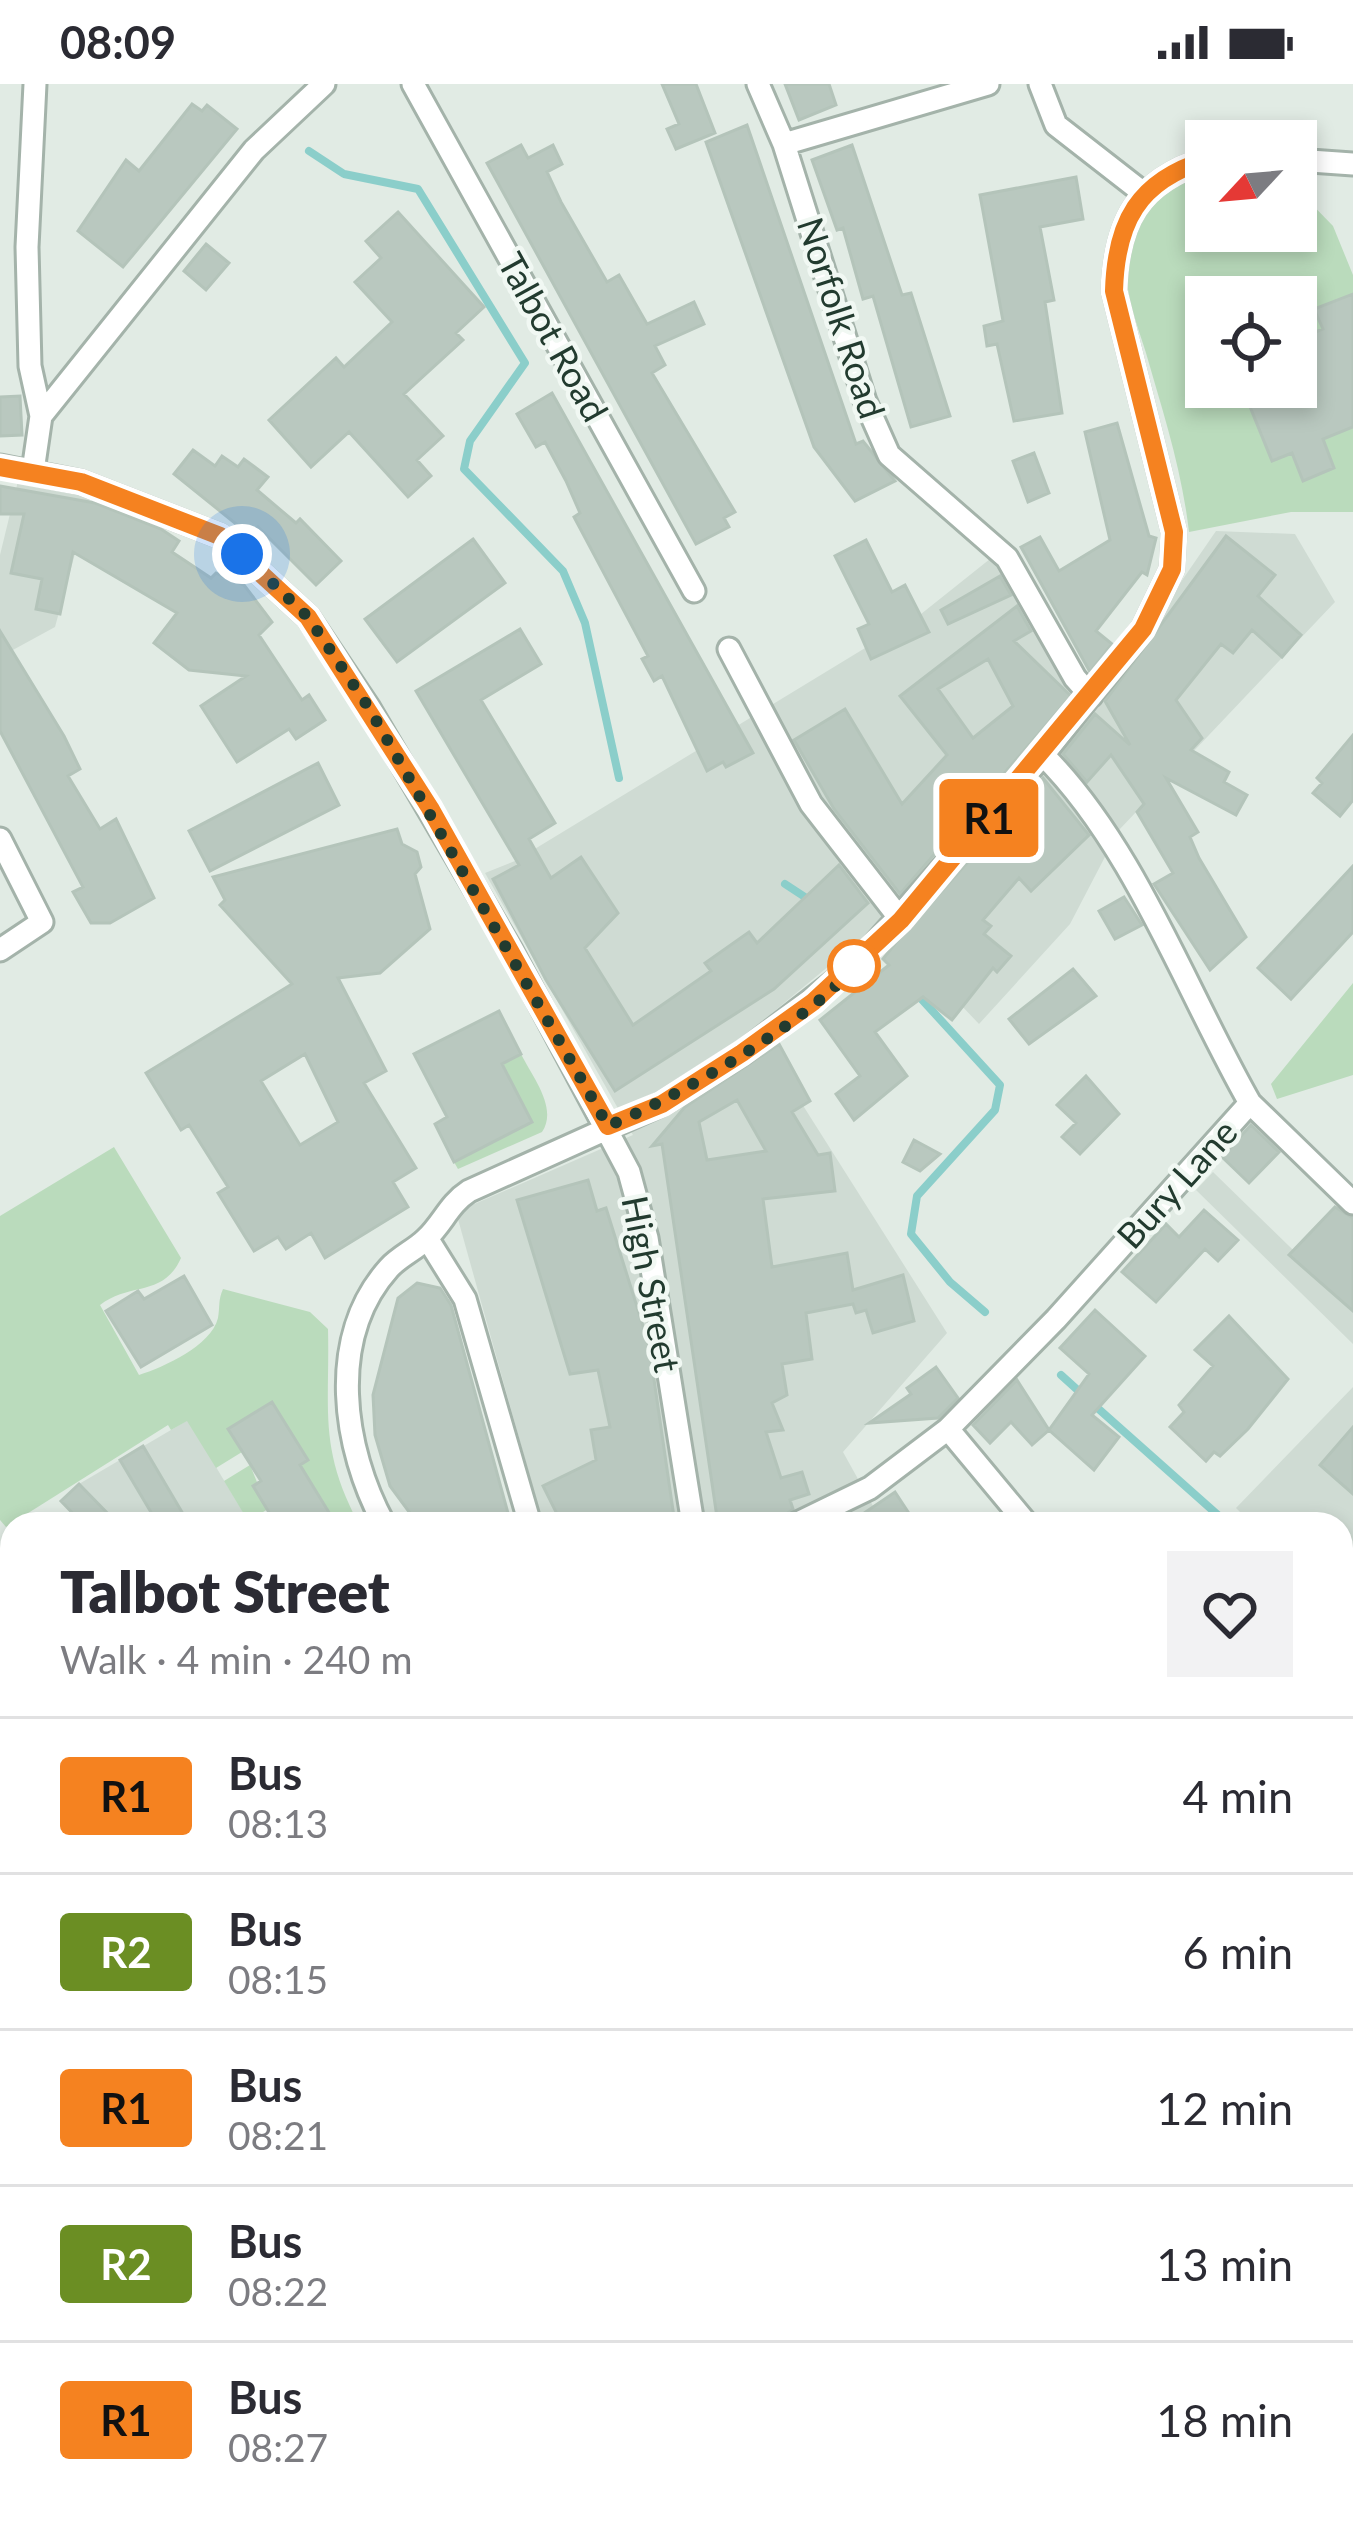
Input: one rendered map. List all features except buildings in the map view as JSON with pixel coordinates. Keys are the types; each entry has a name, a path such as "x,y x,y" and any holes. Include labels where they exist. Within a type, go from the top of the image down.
{"street":[{"path":"33,471 40,416 30,366 28,271 35,84"},
{"name":"Talbot Road","path":"412,84 694,591"},
{"name":"Norfolk Road","path":"758,84 784,144 865,401 889,455 922,479 1007,558 1075,678 1091,696"},
{"path":"784,144 988,84"},
{"path":"1040,84 1056,125 1142,192"},
{"path":"40,416 254,150 319,86"},
{"path":"1317,161 1353,164"},
{"path":"377,1512 364,1488 349,1421 348,1372 370,1294 389,1267 427,1238 444,1211 469,1190 662,1104 813,1002 901,920 1143,629 1172,569 1168,490 1114,291 1124,220 1142,192 1185,167"},
{"name":"High Street","path":"0,466 145,502 220,536 308,617 430,808 608,1126 629,1172 647,1238 691,1512"},
{"path":"729,650 812,804 901,920"},
{"name":"Bury Lane","path":"821,1512 870,1488 948,1429 1056,1319 1250,1102 1108,839 1068,779 1043,754"},
{"path":"0,839 42,922 0,950"},
{"path":"1250,1102 1353,1203"},
{"path":"427,1238 465,1299 527,1512"},
{"path":"948,1429 1017,1512"}],"shaded area":[{"path":"18,481 91,495 55,627 0,657 0,555"},
{"path":"1216,531 1295,534 1335,602 1119,830 1070,924 979,1024 882,922 754,1028 947,1333 843,1452 876,1512 540,1512 456,1212 633,1135 485,873 515,861 921,614 995,555 1077,694 1086,720"},
{"path":"1213,1172 1326,1282 1353,1259 1353,1344 1196,1190"},
{"path":"1353,1387 1353,1512 1240,1512 1236,1508"},
{"path":"188,1420 243,1512 72,1512 61,1501 79,1484"}],"green space":[{"path":"1185,180 1185,252 1317,252 1317,210 1333,226 1353,275 1353,512 1291,512 1189,532 1171,441 1127,281 1127,262 1138,227"},
{"path":"1353,983 1353,1075 1277,1099 1271,1084"},
{"path":"521,1054 546,1103 542,1132 458,1169 454,1162 532,1122 503,1064"},
{"path":"114,1147 181,1258 165,1279 100,1305 139,1375 173,1361 206,1338 218,1318 223,1289 310,1312 328,1329 332,1450 353,1512 329,1512 300,1465 307,1460 229,1430 242,1452 216,1468 187,1421 171,1430 168,1425 30,1512 0,1512 0,1216"},
{"path":"250,1465 268,1509 243,1512 224,1481"}],"waterway":[{"path":"309,151 344,174 418,189 525,363 470,441 464,469 563,571 585,623 619,778"},
{"path":"785,884 814,903"},
{"path":"915,992 1000,1085 995,1110 917,1196 911,1234 950,1282 985,1312"},
{"path":"1061,1375 1082,1394"},
{"path":"1093,1404 1214,1512"}],"bus line":[{"name":"R1","path":"0,467 81,482 145,502 220,536 264,571 308,617 430,808 608,1126 662,1104 742,1053 857,964 901,920 1043,754 1143,629 1172,569 1174,532 1168,490 1114,291 1115,254 1124,220 1142,192 1185,167"}],"route":[{"path":"242,554 308,617 369,708 608,1126 662,1104 742,1053 857,964 854,966"}]}
